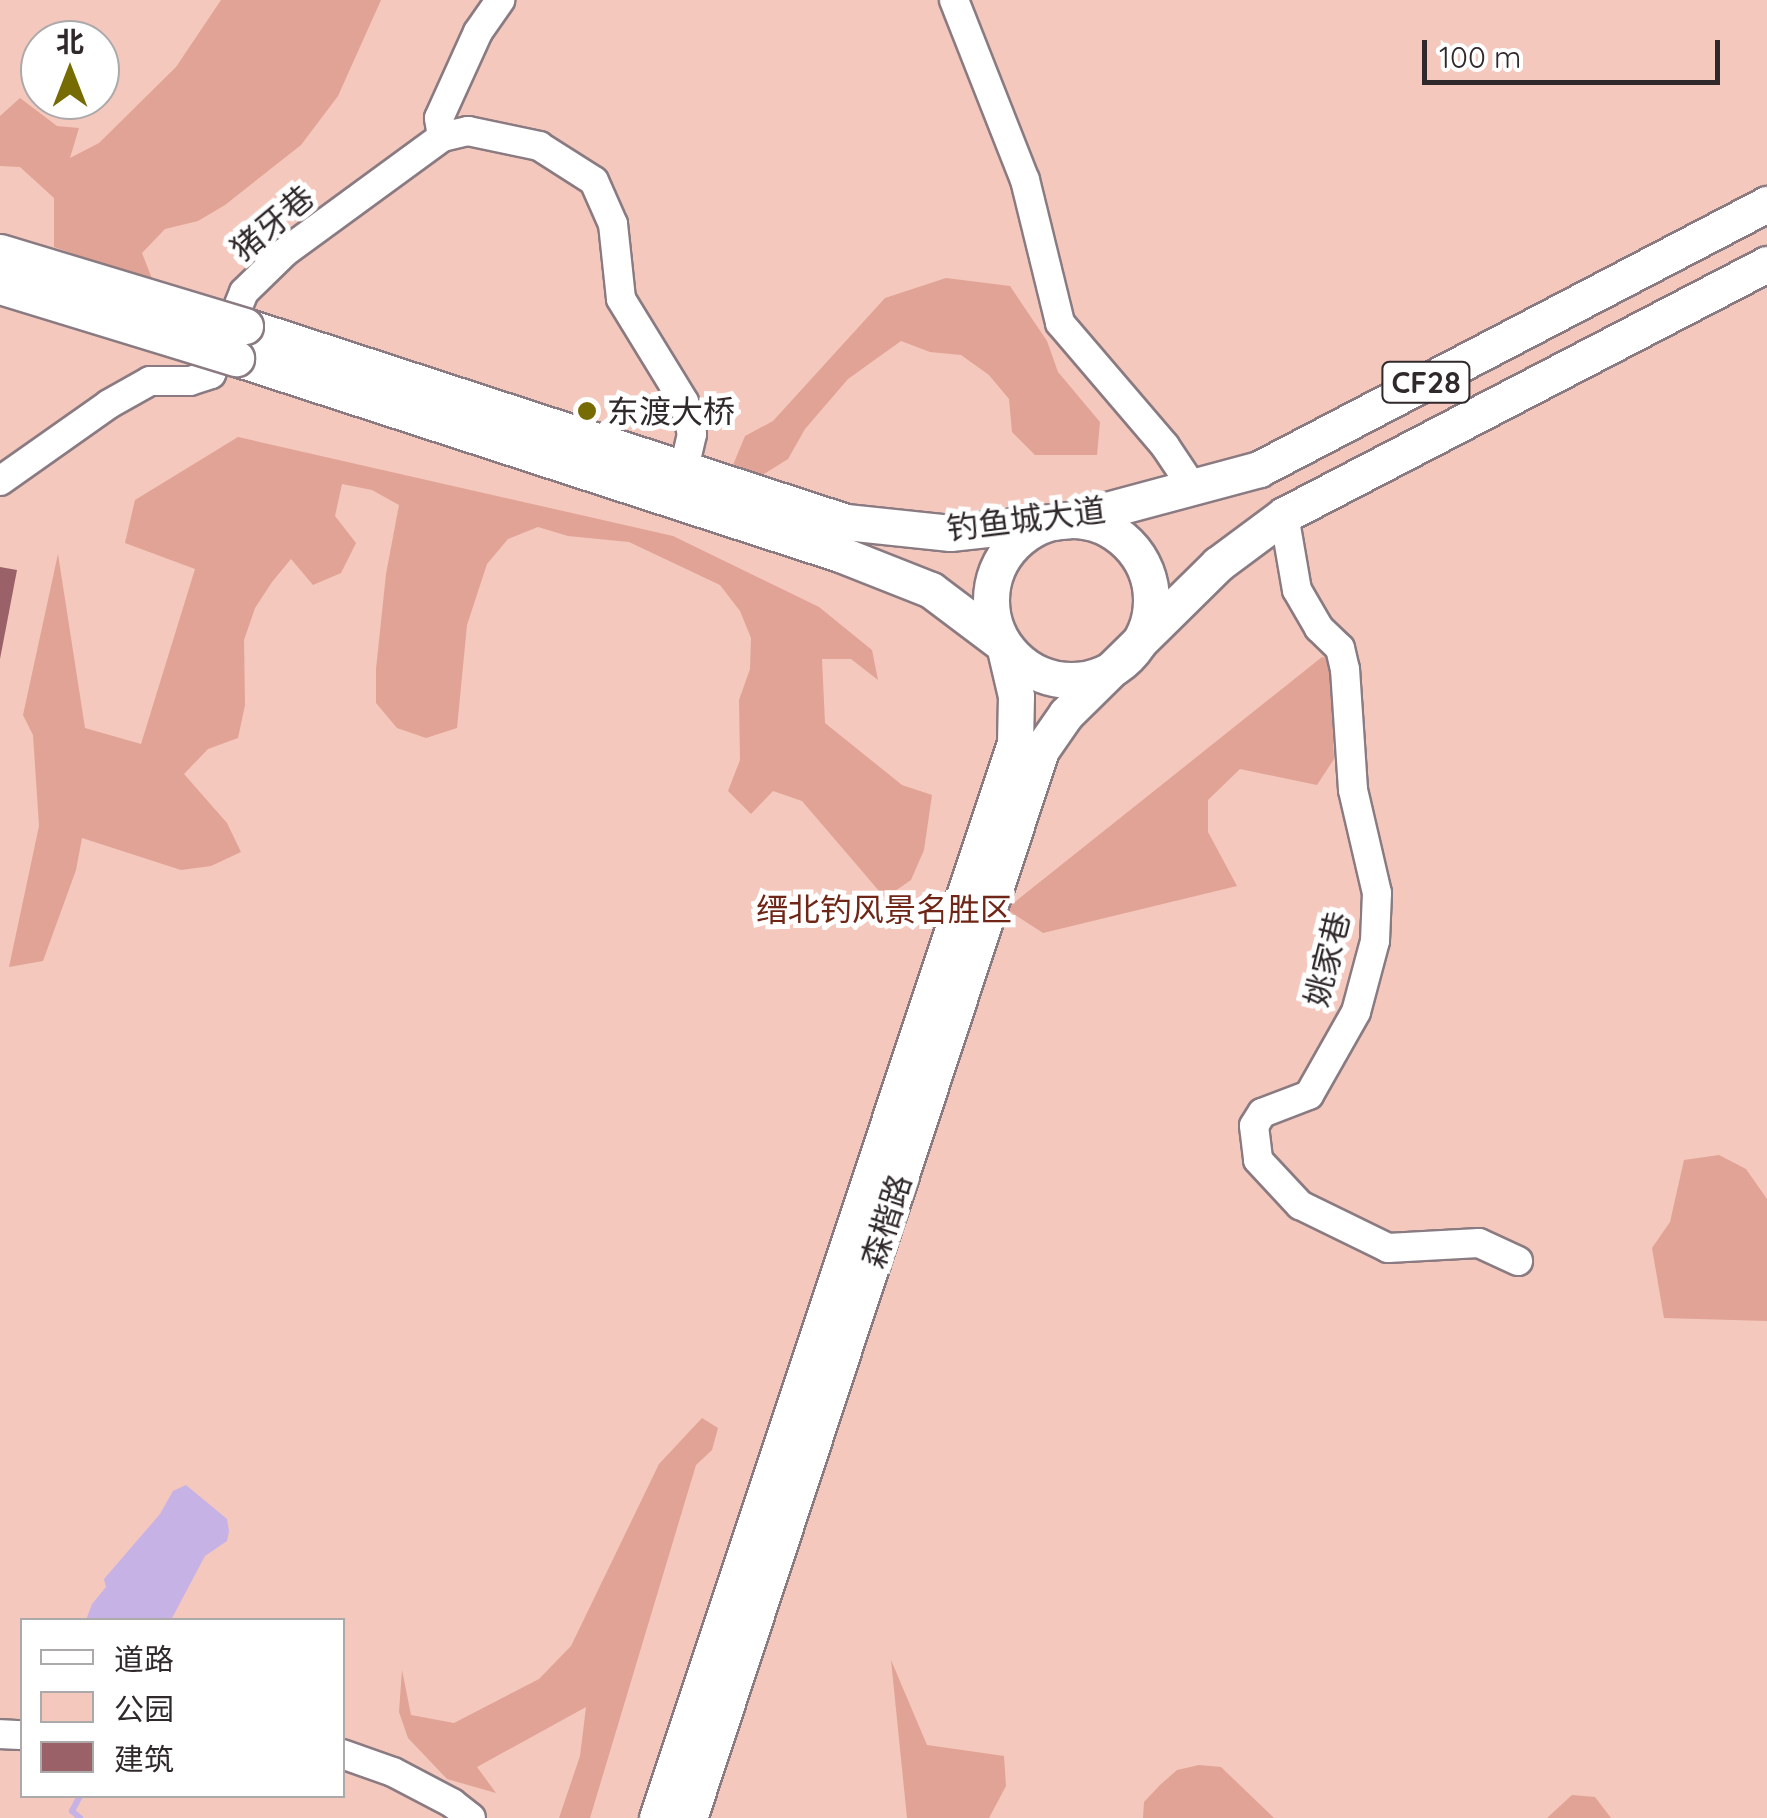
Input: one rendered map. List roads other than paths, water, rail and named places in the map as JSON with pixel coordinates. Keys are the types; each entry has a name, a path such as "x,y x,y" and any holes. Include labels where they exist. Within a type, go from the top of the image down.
{"main road":[{"name":"钓鱼城大道","path":"240,342 684,469 846,522 950,532 1069,520 1259,468 1767,204"},
{"path":"0,252 240,342"},
{"name":"CF28","path":"1131,654 1218,564 1284,516 1767,264"},
{"path":"0,286 240,342"},
{"name":"钓鱼城大道","path":"240,342 840,554 931,590 1004,645"},
{"path":"1069,520 1096,524 1119,536 1138,555 1149,580 1152,606 1145,632 1131,654 1092,678 1070,680 1033,670 1004,645 993,622 990,598 994,574 1006,552 1023,535 1069,520"},
{"name":"森楷路","path":"657,1818 1015,743 1016,696 1004,645"},
{"name":"森楷路","path":"689,1818 1041,750 1066,714 1131,654"}],"street":[{"path":"500,0 478,32 440,118 442,137 468,131 539,146 594,182 613,224 620,300 684,402 692,434 684,469"},
{"path":"954,0 1025,180 1060,323 1165,446 1192,488"},
{"name":"猪牙巷","path":"0,481 108,404 150,381 190,381 211,374 244,292 285,252 442,137"},
{"name":"姚家巷","path":"1284,516 1297,590 1320,628 1340,648 1345,669 1353,790 1377,893 1374,941 1356,1012 1309,1095 1262,1112 1254,1126 1258,1160 1300,1205 1388,1248 1479,1243 1518,1261"},
{"path":"345,1755 408,1780 452,1802 471,1818"}],"waterway":[{"path":"79,1798 72,1811 80,1818"}],"place":[{"name":"东渡大桥","path":"587,411"}],"park label":[{"name":"缙北钓风景名胜区","path":"884,909"}]}
